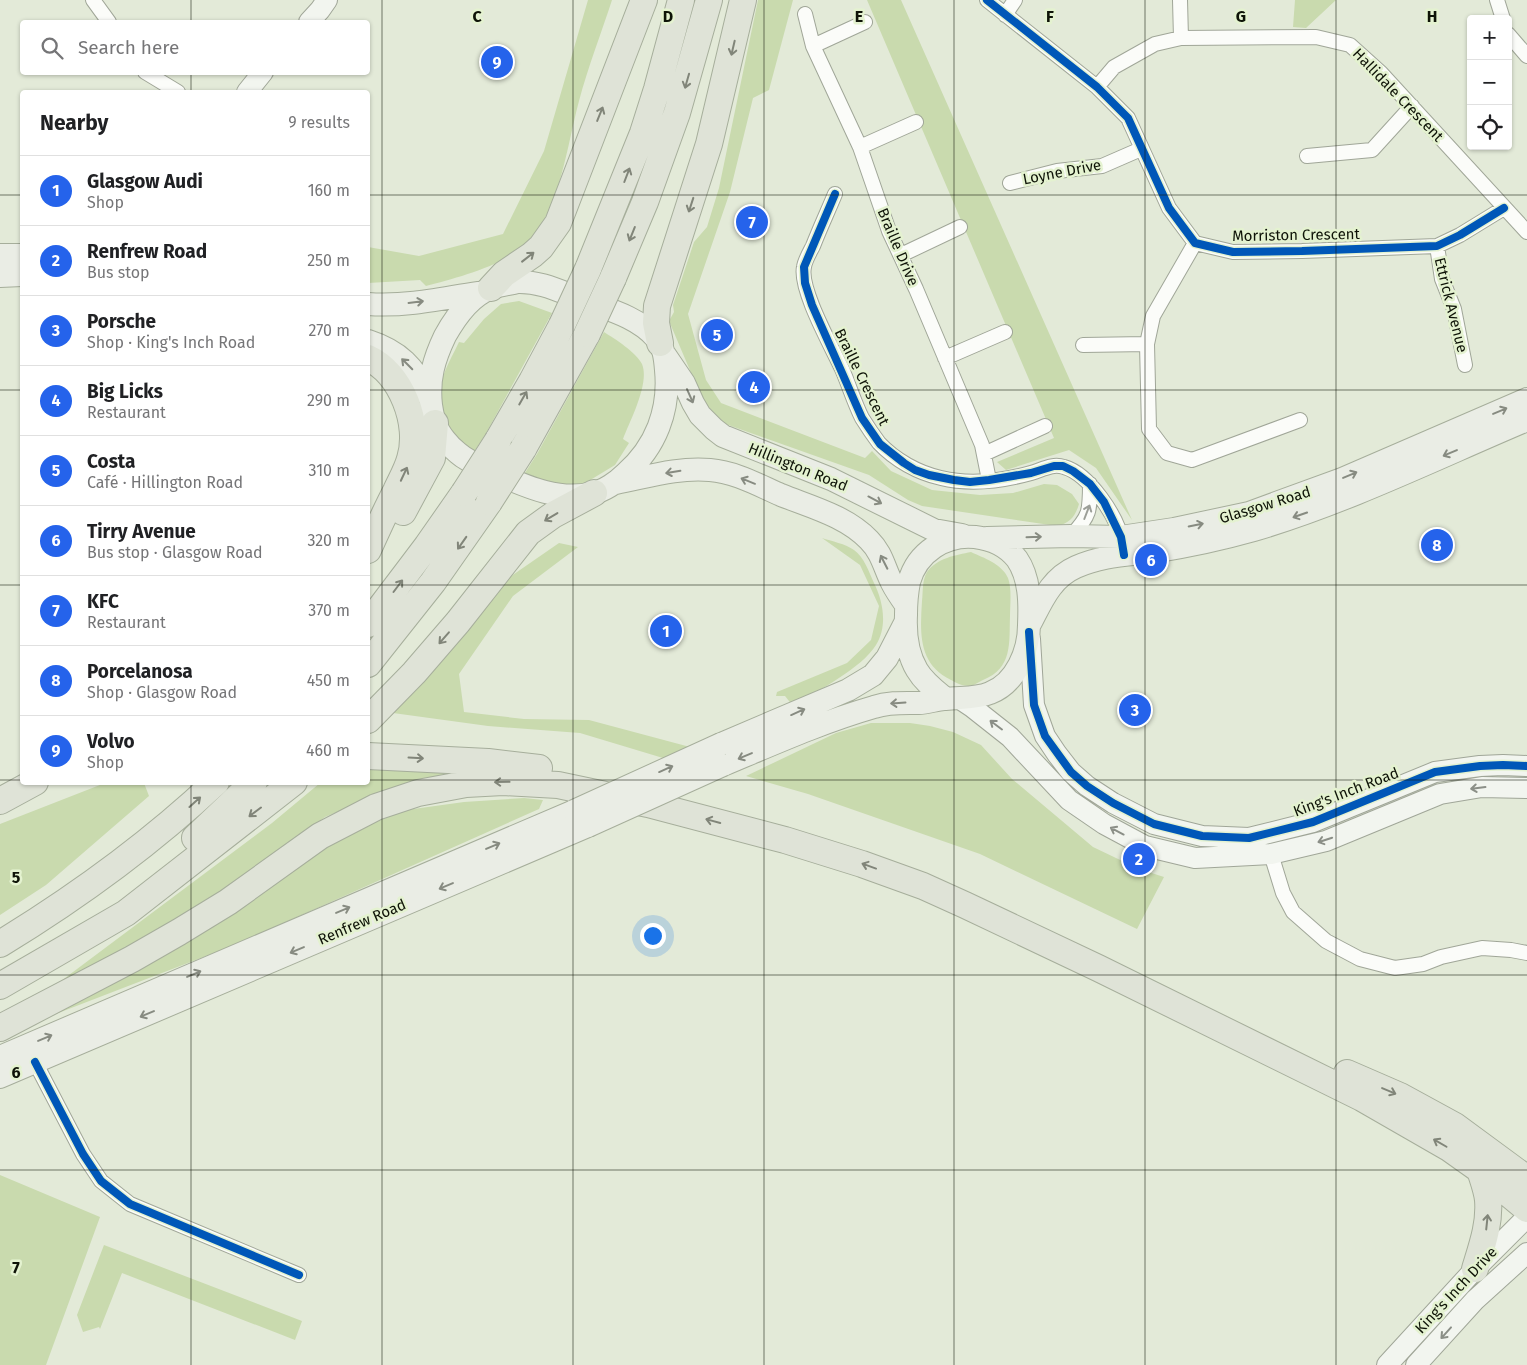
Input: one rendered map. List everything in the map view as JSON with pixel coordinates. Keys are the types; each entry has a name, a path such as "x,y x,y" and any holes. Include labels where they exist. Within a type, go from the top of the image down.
{"highway":[{"path":"488,290 504,274 541,247 558,223 644,0"},
{"path":"370,621 428,546 464,493 498,440 562,325 588,269 643,133 681,0"},
{"path":"370,662 428,589 489,502 523,449 587,334 645,202 677,113 709,0"},
{"path":"662,349 656,323 657,306 709,144 743,0"},
{"path":"370,359 382,366 396,380 411,421 413,437 410,460 370,546"},
{"path":"370,564 396,524 432,458 433,413"},
{"path":"371,717 414,673 458,622 528,533 553,515 603,488"},
{"path":"370,756 488,762 569,772 758,814 870,848 988,897 1348,1073 1400,1096 1455,1126 1527,1209"},
{"path":"0,1028 132,959 187,927 228,902 320,836 376,807 418,793 466,784 504,782 558,785 648,804 784,840 862,864 923,886 992,916 1340,1087 1449,1148 1483,1159 1527,1179"},
{"path":"0,801 29,785"},
{"path":"27,927 130,838 186,785"},
{"path":"0,944 143,846 213,785"},
{"path":"0,985 119,899 171,858 218,818 251,785"},
{"path":"0,985 126,913 290,785"},
{"path":"1483,1159 1527,1154"},
{"path":"1475,1269 1485,1236 1488,1214 1483,1159"}],"main road":[{"path":"0,256 20,255"},
{"path":"0,276 20,275"},
{"name":"Hillington Road","path":"488,290 518,282 537,283 623,315 647,330 684,383 700,415 723,436 831,479 934,530 976,537"},
{"path":"370,304 396,305 488,290"},
{"path":"433,413 430,376 433,362 455,319 462,310 488,290"},
{"path":"370,341 392,351 410,365 420,381 433,413"},
{"path":"603,488 622,477 639,461 661,424 667,396 662,349"},
{"name":"Glasgow Road","path":"1029,628 1050,587 1075,567 1122,546 1174,529 1249,513 1342,479 1527,399"},
{"name":"Hillington Road","path":"433,413 445,439 458,453 480,467 550,493 576,496 672,472 694,469 722,472 751,482 843,521 861,532 877,550 888,569 906,614"},
{"name":"Glasgow Road","path":"976,537 1071,536 1122,546 1181,548 1218,540 1304,514 1527,420"},
{"path":"722,755 877,706 921,703 953,699 990,693 1004,685 1021,664 1029,628 1026,578 1021,566 1010,551 1000,544 976,537 950,539 941,542 923,558 915,568 910,580 905,641 916,669 932,688 953,699"},
{"path":"722,755 848,690 873,675 887,658 906,614"},
{"name":"Renfrew Road","path":"0,1077 722,755"},
{"name":"Renfrew Road","path":"0,1057 581,818"}],"street":[{"path":"93,0 108,20"},
{"path":"311,20 327,0"},
{"path":"987,0 1097,86 1128,118 1169,208 1195,243 1153,316 1146,344 1149,429 1167,453 1192,460 1300,420"},
{"path":"1005,15 1015,0"},
{"path":"1180,0 1182,38"},
{"path":"1497,0 1502,15"},
{"name":"Braille Drive","path":"805,14 813,46 860,147 889,231 982,444 989,480"},
{"path":"813,46 865,22"},
{"name":"Hallidale Crescent","path":"1097,86 1114,67 1155,44 1182,38 1316,37 1350,46 1381,73 1527,232"},
{"path":"1512,39 1527,56"},
{"path":"150,75 175,90"},
{"path":"249,90 261,75"},
{"path":"1307,156 1372,150 1412,106"},
{"path":"860,147 916,122"},
{"name":"Loyne Drive","path":"1010,182 1057,171 1102,166 1142,149"},
{"name":"Braille Crescent","path":"835,194 804,267 805,283 812,305 862,418 880,444 915,470 928,475 970,482 1031,473 1054,466 1062,466 1090,484 1104,502 1122,546"},
{"name":"Morriston Crescent","path":"1195,243 1233,252 1437,246 1460,235 1504,208"},
{"path":"901,256 960,227"},
{"name":"Ettrick Avenue","path":"1437,246 1442,279 1454,310 1465,365"},
{"path":"945,358 1004,332"},
{"path":"1083,345 1146,344"},
{"path":"984,454 1045,426"},
{"path":"1071,536 1089,513 1090,484"},
{"name":"King's Inch Road","path":"1029,628 1034,705 1045,736 1071,772 1087,786 1113,803 1154,824 1202,836 1249,838 1313,822 1435,772 1480,766 1527,766"},
{"path":"953,699 972,707 1010,737 1069,800 1104,824 1145,846 1194,858 1271,854 1326,841 1440,794 1482,786 1527,788"},
{"path":"1271,854 1283,893 1292,912 1326,941 1360,959 1395,968 1422,964 1441,957 1482,948 1527,953"},
{"path":"35,1062 83,1154 101,1181 122,1198 130,1204 299,1275"},
{"name":"King's Inch Drive","path":"1387,1365 1475,1269 1527,1217"},
{"name":"King's Inch Drive","path":"1416,1365 1475,1300 1527,1253"}],"green space":[{"path":"588,0 612,0 590,63 555,196 538,230 527,243 507,258 480,270 426,286 420,280 370,283 370,247 419,256 503,234 544,151"},
{"path":"758,0 793,0 769,90 753,98 730,192 688,314 706,380 721,403 865,458 872,451 891,471 932,490 980,495 1013,493 1044,484 1057,485 1072,494 1079,504 1074,516 1069,521 1057,526 922,506 908,500 869,475 720,422 706,408 669,321 674,312 673,305 694,242 707,227 719,188"},
{"path":"867,0 901,0 1132,520 1096,468 1069,450 1006,470 997,462 1054,438"},
{"path":"1295,0 1336,0 1306,28 1293,27"},
{"path":"519,301 552,313 485,435 472,455 456,442 446,423 440,400 442,381 459,342 464,343 484,319 501,304"},
{"path":"604,332 630,350 639,359 644,372 641,391 623,439 629,443 615,465 587,482 572,487 523,476 537,454"},
{"path":"822,538 843,544 858,553 870,574 880,598 883,614 882,630 876,645 861,662 793,706 785,696 776,696 777,692 847,663 871,640 879,606 860,565"},
{"path":"559,543 578,547 513,596 459,674 464,712 524,719 589,720 690,747 663,758 580,733 488,726 393,713 497,586"},
{"path":"971,552 1002,569 1008,578 1011,597 1009,645 1004,662 993,675 969,686 953,681 940,673 932,665 923,646 921,625 923,586 927,572 941,560"},
{"path":"871,723 910,723 930,726 953,732 981,745 1012,779 1093,847 1139,869 1164,877 1137,929 980,854 808,794 746,776 836,733"},
{"path":"370,767 491,775 369,798 325,817 263,863 160,931 61,981 272,823 318,785 370,785"},
{"path":"100,785 145,785 149,796 46,885 0,915 0,824"},
{"path":"524,798 543,800 539,809 232,946 53,1015 240,910 315,854 354,831 406,810 464,802"},
{"path":"0,1175 100,1217 46,1365 0,1365"},
{"path":"104,1245 302,1321 295,1340 122,1273 100,1329 99,1327 83,1332 77,1315"}],"cycle path":[{"path":"987,0 1097,87 1128,118 1169,208 1195,243 1233,252 1437,246 1460,235 1504,208"},
{"path":"835,194 804,267 805,283 812,305 862,418 880,444 915,470 929,475 970,482 1031,473 1054,466 1063,466 1090,484 1104,502 1121,537 1124,555"},
{"path":"1029,632 1034,705 1045,736 1071,772 1087,786 1113,803 1154,824 1202,836 1249,838 1313,822 1435,772 1480,766 1527,766"},
{"path":"35,1062 83,1154 101,1181 130,1204 299,1275"}],"place":[{"name":"Volvo","path":"497,62"},
{"name":"KFC","path":"752,222"},
{"name":"Costa","path":"717,335"},
{"name":"Big Licks","path":"754,387"},
{"name":"Porcelanosa","path":"1437,545"},
{"name":"Tirry Avenue","path":"1151,560"},
{"name":"Glasgow Audi","path":"666,631"},
{"name":"Porsche","path":"1135,710"},
{"name":"Renfrew Road","path":"1139,859"}]}
